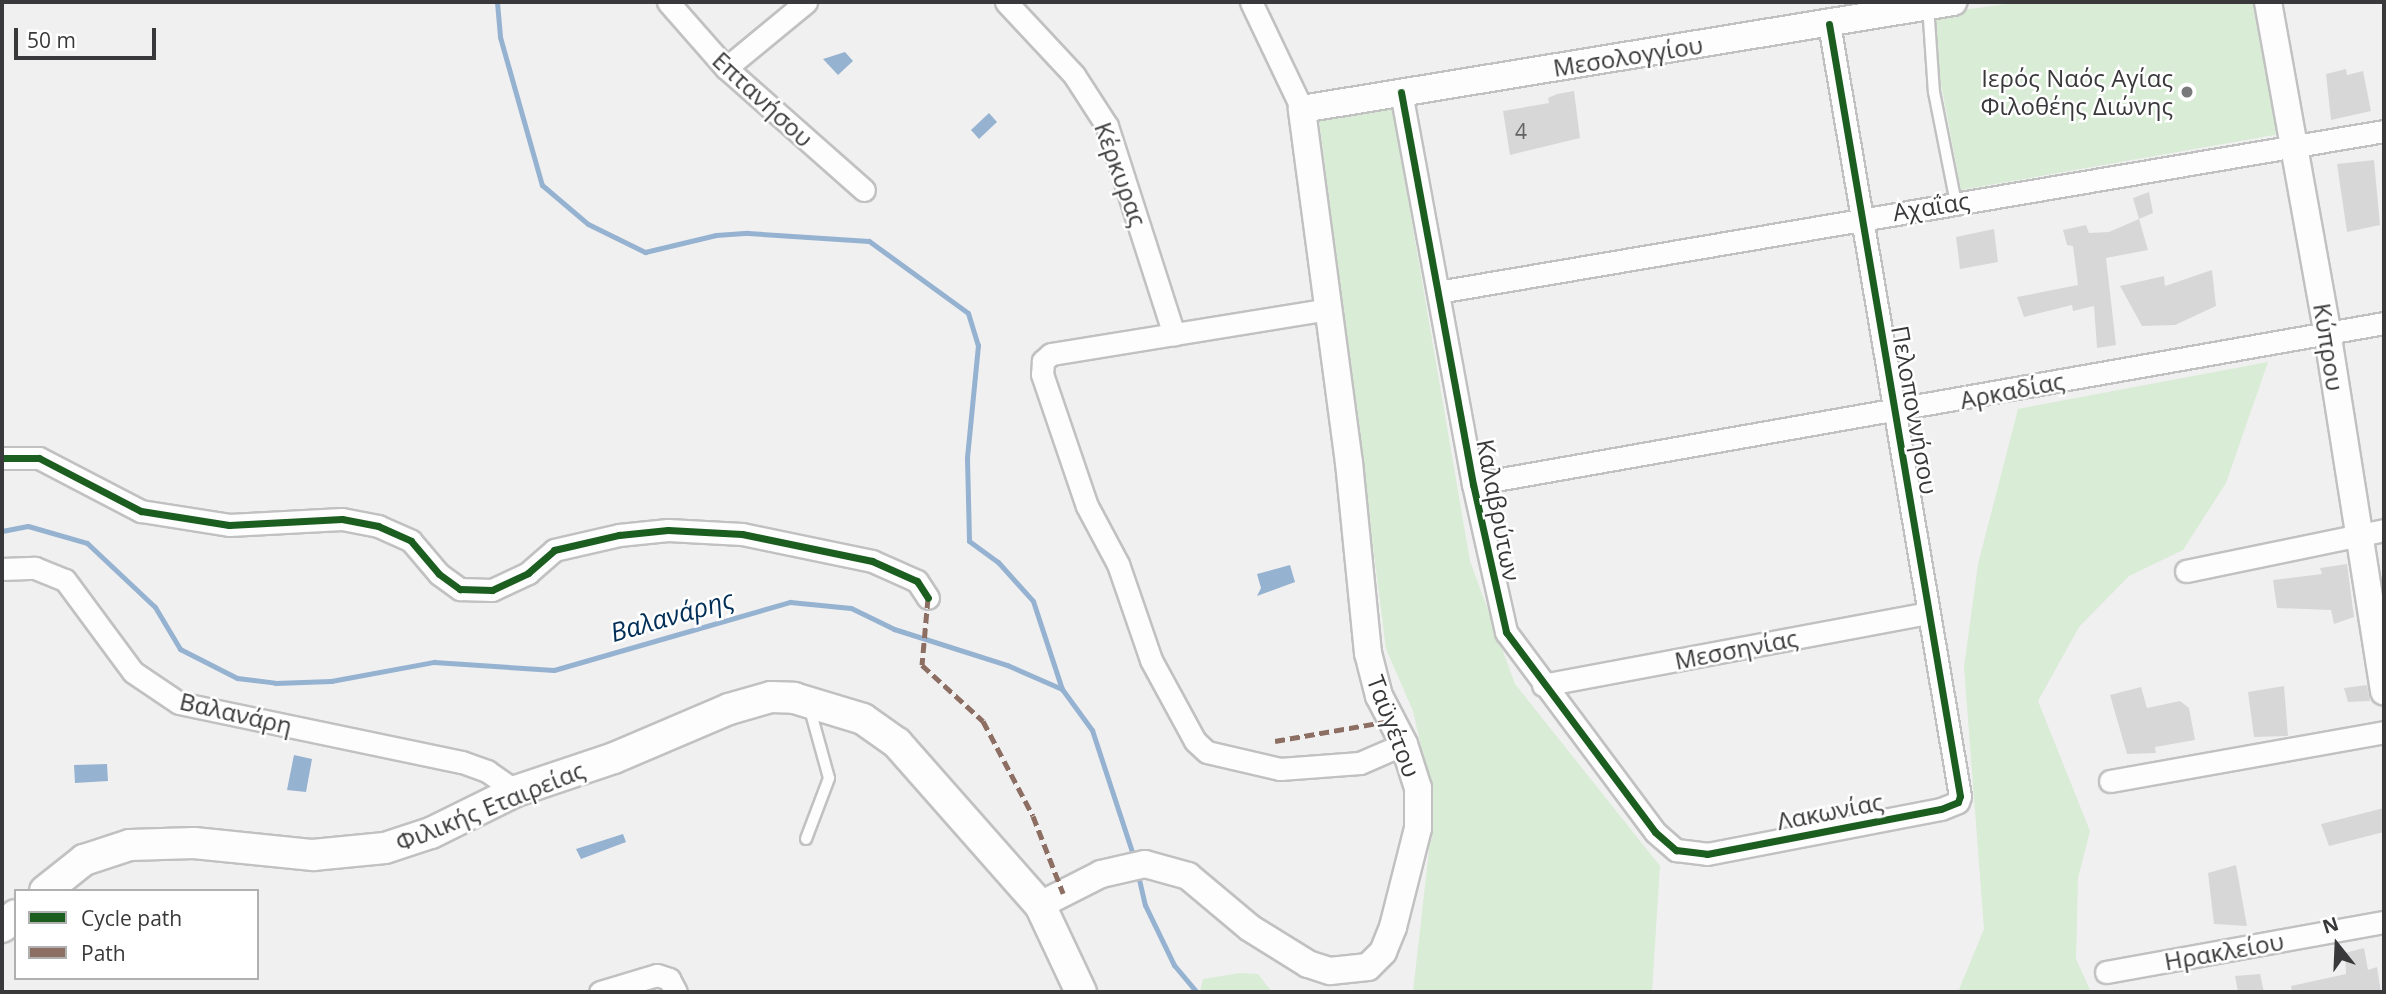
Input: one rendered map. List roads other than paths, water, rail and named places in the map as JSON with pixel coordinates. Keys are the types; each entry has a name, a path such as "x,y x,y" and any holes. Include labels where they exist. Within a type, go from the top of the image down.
{"main road":[{"name":"Φιλικής Εταιρείας","path":"48,889 84,860 130,845 194,843 313,855 355,854 430,832 516,791 614,758 747,704 771,697 810,701 863,719 897,743 1041,905 1081,992"}],"street":[{"name":"Επτανήσου","path":"668,2 726,68 864,190"},
{"path":"726,68 806,2"},
{"name":"Κέρκυρας","path":"1006,2 1074,75 1107,126 1174,335"},
{"path":"1251,2 1302,109"},
{"name":"Κύπρου","path":"2268,2 2327,331 2384,692"},
{"name":"Μεσολογγίου","path":"1302,109 1941,4"},
{"name":"Πελοποννήσου","path":"1829,24 1928,613 1961,789 1958,802"},
{"name":"Καλαβρύτων","path":"1401,92 1473,484 1506,632 1655,832 1676,850 1707,854"},
{"name":"Ταϋγέτου","path":"1041,905 1089,880 1145,864 1188,876 1250,928 1308,964 1348,972 1368,967 1383,952 1393,928 1418,828 1418,788 1404,744 1380,696 1368,653 1329,309 1302,109"},
{"name":"Αχαΐας","path":"1438,292 2293,144 2384,131"},
{"path":"1329,309 1051,354 1041,368 1087,506 1118,564 1151,660 1195,741 1207,752 1280,769 1360,763 1404,744"},
{"name":"Αρκαδίας","path":"1473,484 2384,323"},
{"path":"2,458 39,458 141,512 229,525 342,519 378,526 411,541 439,574 460,589 492,590 528,573 554,550 619,535 668,530 742,534 872,561 917,581 928,598"},
{"path":"2186,571 2384,530"},
{"name":"Βαλανάρη","path":"2,569 35,568 65,580 134,672 179,703 462,762 487,771 516,791"},
{"name":"Μεσσηνίας","path":"1543,685 1928,613"},
{"path":"2110,780 2384,732"},
{"name":"Λακωνίας","path":"1707,854 1941,809 1958,802"},
{"name":"Ηρακλείου","path":"2106,972 2384,922"},
{"path":"600,992 657,975 669,979 676,992"}],"lane":[{"path":"1941,4 1934,92 1956,202"},
{"path":"806,839 829,778 810,717 810,701"}],"water":[{"path":"845,52 853,61 838,75 823,59"},
{"path":"989,113 997,122 979,139 971,130"},
{"path":"1290,565 1295,582 1257,596 1261,588 1257,574"},
{"path":"294,755 312,759 306,792 287,790"},
{"path":"107,764 108,781 75,783 74,765"},
{"path":"623,834 626,842 581,859 576,849"}],"waterway":[{"path":"497,2 500,37 542,185 588,224 645,252 716,235 748,233 869,241 968,313 978,345 967,458 969,541 998,562 1033,601 1062,689"},
{"name":"Βαλανάρης","path":"2,531 28,526 87,543 155,607 180,649 237,678 275,683 331,681 434,662 554,670 790,602 851,608 894,629 1007,665 1062,689 1092,730 1134,858"},
{"name":"Βαλανάρης","path":"1138,875 1145,905 1174,965 1197,992"}],"place":[{"name":"Ιερός Ναός Αγίας Φιλοθέης Διώνης","path":"2187,92"}]}
